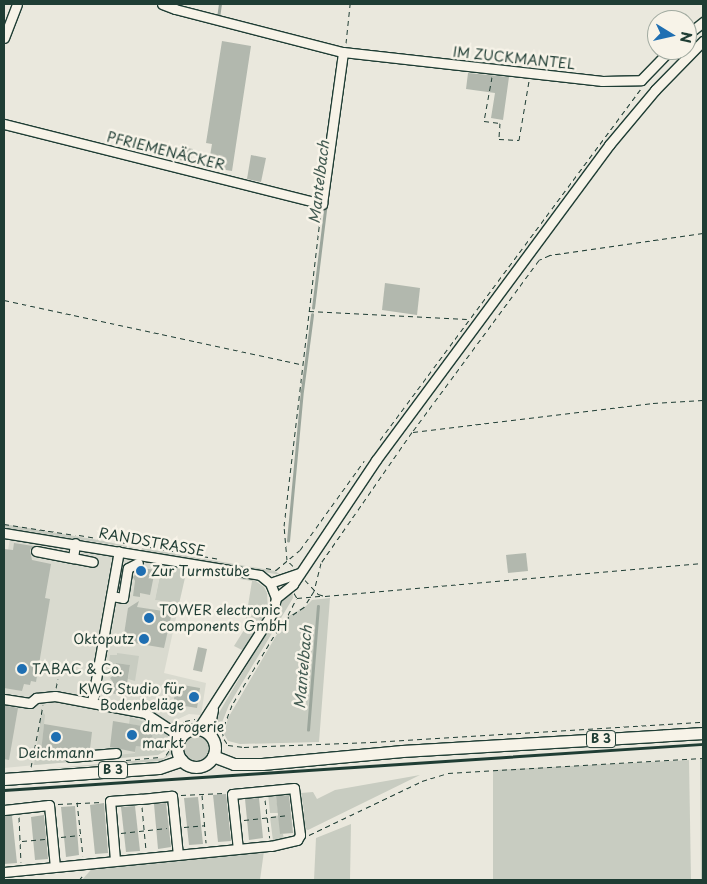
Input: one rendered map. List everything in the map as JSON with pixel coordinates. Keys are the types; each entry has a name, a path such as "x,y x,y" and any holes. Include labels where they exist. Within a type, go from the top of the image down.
{"main road":[{"path":"182,760 177,749 181,737 188,731 203,731 215,746 213,756"},
{"name":"B 3","path":"4,779 159,768 182,760 186,764 198,767 210,761 213,756 234,764 262,764 402,751 703,733"}],"street":[{"path":"4,38 17,4"},
{"name":"IM ZUCKMANTEL","path":"162,4 343,52 602,81 641,80 650,73"},
{"path":"203,731 214,705 276,601 293,584 376,460 609,145 655,90 703,41"},
{"path":"322,204 343,52"},
{"path":"650,73 661,60"},
{"name":"PFRIEMENÄCKER","path":"4,124 322,204"},
{"name":"RANDSTRASSE","path":"4,533 75,543 260,575 270,583"},
{"path":"73,558 75,543"},
{"path":"36,551 93,562"},
{"path":"92,702 119,551"},
{"path":"112,596 123,598 128,568 138,562"},
{"path":"276,601 270,583 299,573"},
{"path":"4,698 30,703 36,698 55,696 146,713 181,737"},
{"path":"70,757 116,753"},
{"path":"4,872 271,846 299,838 294,788 232,794 238,849"},
{"path":"115,860 110,802 172,796 178,855"},
{"path":"4,810 49,805 55,867"}],"path":[{"path":"343,52 350,4"},
{"path":"494,69 484,120 500,123 499,139 519,140 531,73"},
{"path":"375,446 639,91 650,73"},
{"path":"322,204 284,526 287,560 314,591 325,596"},
{"path":"287,616 304,607 314,591 321,563 412,432 539,260 544,257 703,233"},
{"path":"4,300 302,364"},
{"path":"308,311 468,319"},
{"path":"412,432 653,403 703,400"},
{"path":"260,568 276,570 305,544 369,454"},
{"path":"4,524 228,561"},
{"path":"297,598 703,563"},
{"path":"292,591 297,598"},
{"path":"297,598 232,705 222,732 228,745 244,747 382,742 703,722"},
{"path":"31,768 44,702"},
{"path":"299,838 312,834 413,785 448,772 703,758"},
{"path":"264,791 271,846"},
{"path":"202,794 207,852"},
{"path":"172,796 232,794"},
{"path":"141,799 147,857"},
{"path":"49,805 77,802 110,802"},
{"path":"77,802 84,863"},
{"path":"18,808 22,870"},
{"path":"235,821 298,813"},
{"path":"113,834 204,825"}],"shaded area":[{"path":"4,524 104,541 139,549 4,528"},
{"path":"10,538 162,564 155,600 179,604 164,673 206,683 201,715 189,714 176,720 165,734 161,753 4,768 4,574"},
{"path":"142,548 275,571 281,575 141,551"},
{"path":"162,565 187,569 179,604 155,600"},
{"path":"203,571 253,579 264,587 267,593 268,610 245,649 242,650 234,646 244,630 252,581 203,573"},
{"path":"292,590 293,598 229,705 221,725 213,723 278,612 282,601"},
{"path":"330,598 319,742 240,744 228,741 224,734 228,718 287,617 306,606 312,600"},
{"path":"117,653 139,656 135,681 128,679 130,665 116,663 114,675 108,669 110,655 117,655"},
{"path":"42,711 45,715 41,753 67,757 111,756 135,753 136,746 150,748 154,728 129,724 130,717 159,727 168,736 167,750 158,755 34,765"},
{"path":"196,733 202,734 207,738 211,743 211,755 207,760 202,764 196,765 190,764 185,760 181,755 180,749 181,743 185,738 190,734"},
{"path":"172,738 174,743 173,753 161,761 45,769 164,758 170,750"},
{"path":"700,759 703,759 703,880 701,880"},
{"path":"689,760 691,880 493,880 493,770"},
{"path":"420,775 308,830 301,827 300,812 304,811 301,793 313,792 317,799 335,790"},
{"path":"280,792 280,795 276,796 278,811 281,813 270,813 268,793"},
{"path":"280,815 280,834 283,834 284,839 273,841 270,817"},
{"path":"351,824 350,880 314,880 316,838"},
{"path":"264,851 260,880 82,880 95,865"}],"building":[{"path":"222,41 251,46 232,171 208,167 212,144 206,143"},
{"path":"468,73 509,77 503,120 491,118 495,93 466,89"},
{"path":"181,147 193,149 191,162 179,160"},
{"path":"251,155 266,158 261,182 247,179"},
{"path":"385,283 420,288 417,315 382,310"},
{"path":"14,543 33,546 30,550 32,560 51,564 45,598 50,599 36,682 31,681 30,685 24,684 22,691 4,688 4,549 13,550"},
{"path":"526,553 528,571 508,573 506,555"},
{"path":"142,568 155,570 150,595 140,593 140,597 133,596 135,581 133,577"},
{"path":"139,601 137,607 163,611 164,607 173,608 164,648 123,641 128,608"},
{"path":"198,647 207,649 202,672 193,670"},
{"path":"116,663 130,665 125,696 111,693 113,682 110,678 114,675"},
{"path":"177,684 200,688 197,708 173,704"},
{"path":"4,705 18,708 9,760 4,759"},
{"name":"dm-drogerie markt","path":"113,721 154,728 150,748 136,746 135,752 110,747"},
{"name":"Deichmann","path":"44,724 92,732 90,749 69,751 64,756 41,752"},
{"path":"226,794 231,841 218,842 213,795"},
{"path":"289,795 293,833 280,834 276,796"},
{"path":"198,797 203,844 189,845 184,798"},
{"path":"259,798 263,838 249,840 245,799"},
{"path":"104,803 108,853 95,854 90,805"},
{"path":"166,803 171,847 158,849 154,804"},
{"path":"75,806 79,855 66,857 61,807"},
{"path":"135,806 140,851 126,852 121,807"},
{"path":"44,815 48,859 35,860 31,817"},
{"path":"4,816 12,816 17,863 4,864"}],"waterway":[{"name":"Mantelbach","path":"218,18 220,4"},
{"name":"Mantelbach","path":"313,308 326,202"},
{"name":"Mantelbach","path":"288,541 302,391 312,315"},
{"name":"Mantelbach","path":"308,730 318,606"}],"railway":[{"path":"4,790 703,744"}],"place":[{"name":"Zur Turmstube","path":"141,571"},
{"name":"TOWER electronic components GmbH","path":"149,618"},
{"name":"Oktoputz","path":"144,639"},
{"name":"TABAC & Co.","path":"22,669"},
{"name":"KWG Studio für Bodenbeläge","path":"194,697"},
{"name":"dm-drogerie markt","path":"132,735"},
{"name":"Deichmann","path":"56,737"}]}
